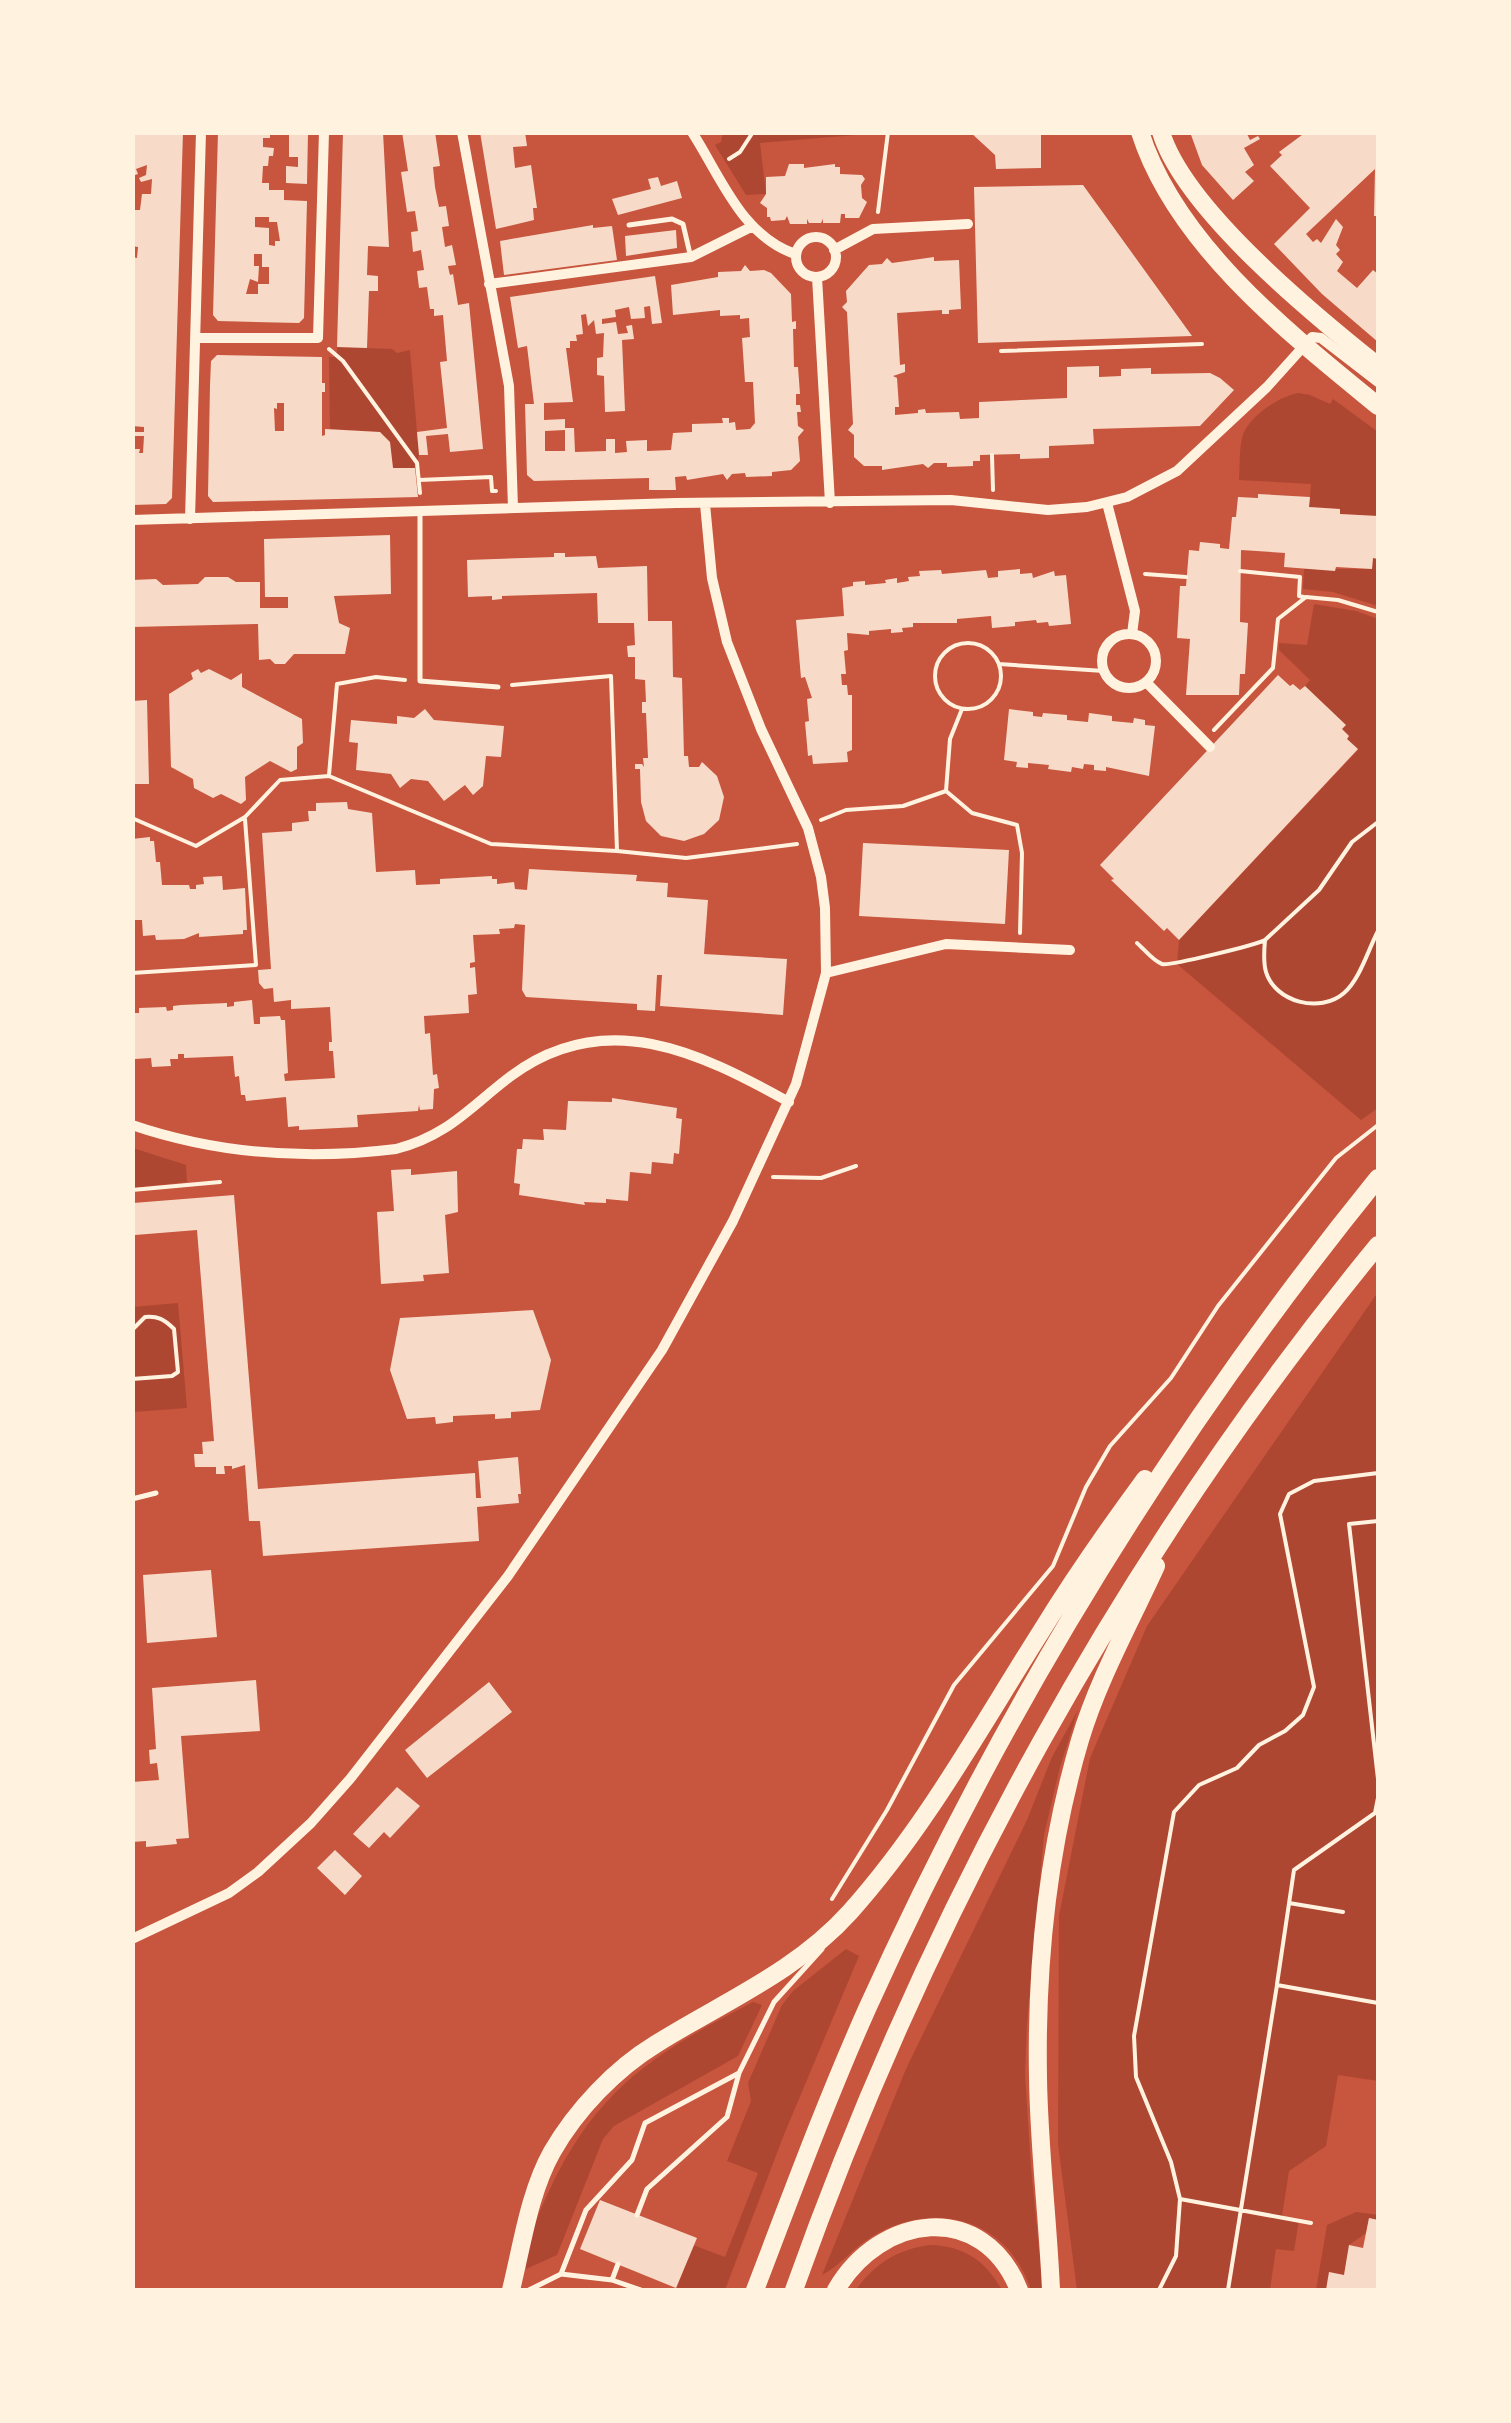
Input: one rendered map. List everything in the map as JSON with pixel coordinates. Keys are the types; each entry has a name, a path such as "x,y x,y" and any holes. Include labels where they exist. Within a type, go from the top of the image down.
{"main road":[{"path":"1140,132 1151,164 1178,210 1232,274 1304,344 1378,406"},
{"path":"1161,132 1177,170 1213,214 1328,327 1378,366"},
{"path":"511,2290 542,2174 551,2154 585,2108 641,2054 779,1973 848,1914 924,1816 1103,1536 1148,1474 1210,1402 1378,1178"},
{"path":"794,2290 862,2114 957,1903 1074,1686 1180,1513 1378,1245"},
{"path":"755,2290 839,2075 944,1850 1078,1607 1210,1402"},
{"path":"1054,2290 1038,2054 1050,1886 1076,1757 1092,1706 1180,1513"},
{"path":"836,2290 864,2254 899,2234 930,2227 956,2229 984,2243 1005,2263 1020,2290"}],"street":[{"path":"190,519 201,132"},
{"path":"196,338 318,338 324,132"},
{"path":"462,132 508,386 513,508"},
{"path":"692,132 752,226 776,246 796,254"},
{"path":"834,250 864,232 878,229 968,224"},
{"path":"489,284 691,257 752,226"},
{"path":"813,237 826,240 834,250 832,268 817,277 801,271 796,254 802,242 813,237"},
{"path":"817,277 830,503"},
{"path":"132,520 705,504 993,502 1048,510 1107,503 1168,478 1201,452 1312,338 1322,338 1378,382"},
{"path":"1107,503 1135,612 1132,634"},
{"path":"132,1939 204,1906 258,1872 311,1823 350,1779 508,1576 614,1422 694,1296 789,1102 808,1048 826,973 826,908 814,842 761,729 727,642 712,578 705,504"},
{"path":"1123,634 1132,634 1148,642 1156,658 1146,682 1120,686 1104,671 1102,659 1108,643 1123,634"},
{"path":"1146,682 1207,744"},
{"path":"826,973 946,944 1070,950"},
{"path":"132,1125 186,1142 254,1152 396,1149 447,1128 508,1078 552,1050 606,1039 651,1043 693,1056 744,1077 789,1102"}],"lane":[{"path":"629,225 672,219 683,224 691,257"},
{"path":"420,512 420,681 498,686"},
{"path":"132,1500 156,1493"},
{"path":"637,2214 646,2189 727,2118 739,2073 774,2002 817,1956 848,1914"},
{"path":"561,2274 586,2210 632,2160 645,2123 739,2073"},
{"path":"612,2280 618,2264"},
{"path":"529,2290 561,2274 612,2280 641,2290"}],"path":[{"path":"713,170 740,152 754,132"},
{"path":"878,229 881,170 888,132"},
{"path":"1001,352 1202,344"},
{"path":"337,357 416,463 420,512"},
{"path":"992,455 993,502"},
{"path":"419,480 491,476 492,491 513,490"},
{"path":"1240,571 1300,577 1298,596 1338,600 1378,612"},
{"path":"1125,572 1186,577"},
{"path":"1207,744 1273,668 1278,619 1306,597"},
{"path":"967,643 988,649 998,664 1001,678 992,698 973,709 962,709 943,699 937,690 935,668 947,650 967,643"},
{"path":"998,664 1104,671"},
{"path":"498,686 611,676 618,851"},
{"path":"329,776 337,684 376,677 420,681"},
{"path":"946,791 950,740 962,709"},
{"path":"132,818 196,846 245,817 280,780 329,776 491,844 686,858 814,842"},
{"path":"808,828 846,810 903,806 946,791"},
{"path":"946,791 972,813 1018,826 1022,853 1020,948"},
{"path":"132,973 256,965 245,817"},
{"path":"1137,943 1160,964 1177,964 1232,948 1252,948 1319,890 1352,842 1378,822"},
{"path":"1265,940 1266,974 1275,988 1289,998 1313,1006 1345,992 1378,931"},
{"path":"830,1903 887,1810 954,1685 1052,1566 1086,1487 1110,1446 1171,1378 1218,1306 1336,1158 1378,1125"},
{"path":"753,1176 821,1178 856,1166"},
{"path":"132,1190 220,1182"},
{"path":"132,1330 145,1317 158,1316 168,1322 174,1329 178,1372 172,1376 132,1379"},
{"path":"1160,2290 1176,2256 1180,2199 1171,2162 1136,2077 1134,2036 1174,1812 1198,1785 1237,1768 1258,1746 1285,1731 1302,1715 1314,1687 1280,1514 1289,1494 1314,1481 1378,1473"},
{"path":"1378,1521 1350,1524 1378,1779"},
{"path":"1228,2290 1294,1870 1375,1813 1378,1798"},
{"path":"1289,1904 1343,1912"},
{"path":"1277,1985 1378,2003"},
{"path":"1180,2199 1312,2222"}],"shaded area":[{"path":"723,133 880,133 760,143 766,194 746,195 715,145 721,142"},
{"path":"337,347 392,349 397,353 410,350 419,455 415,468 393,468 390,442 380,432 330,429 329,357 337,357"},
{"path":"1298,393 1330,404 1333,399 1378,432 1378,516 1309,507 1311,484 1239,480 1245,430 1273,403"},
{"path":"1373,558 1378,559 1378,606 1333,592 1303,589 1304,569 1372,569"},
{"path":"1314,604 1378,619 1378,1108 1361,1120 1177,964 1179,940 1358,750 1347,739 1349,735 1342,729 1345,726 1305,686 1310,680 1279,650 1279,643 1307,645"},
{"path":"133,1148 186,1165 187,1182 133,1188"},
{"path":"1378,1292 1378,2081 1338,2075 1326,2146 1289,2171 1282,2216 1299,2220 1294,2251 1276,2249 1270,2290 1077,2290 1058,2144 1059,1916 1090,1758 1147,1626"},
{"path":"178,1303 187,1408 133,1412 133,1307"},
{"path":"1078,1710 1044,1835 1027,2024 1025,2075 1043,2290 1031,2290 1020,2265 1005,2246 986,2232 966,2222 943,2218 895,2225 865,2241 822,2275 906,2069 1027,1820 1052,1757"},
{"path":"846,1949 859,1956 783,2137 725,2290 676,2290 693,2245 725,2257 758,2173 727,2161 751,2101 748,2083 782,2005 793,1991"},
{"path":"753,2002 762,2005 738,2056 614,2126 603,2139 557,2255 526,2269 530,2239 550,2189 588,2124 610,2098 659,2056"},
{"path":"1356,2212 1378,2215 1378,2220 1369,2218 1366,2233 1349,2245 1344,2275 1329,2272 1326,2290 1316,2290 1327,2225"},
{"path":"930,2245 953,2248 972,2257 988,2270 1002,2290 856,2290 888,2259"}],"building":[{"path":"132,132 183,132 172,498 166,504 132,505 132,453 140,449 139,453 143,453 144,436 132,436 132,432 144,432 144,427 132,426 132,257 137,258 138,247 132,246 132,210 140,210 142,194 151,194 152,179 141,182 139,178 146,175 147,165 136,169 138,174 132,176"},
{"path":"218,132 270,132 270,138 263,138 263,147 274,148 273,156 269,156 268,166 263,166 262,183 269,183 269,190 284,190 284,200 307,201 304,318 299,323 218,321 213,315","holes":["255,217 269,217 269,222 277,222 280,241 275,241 275,246 269,245 269,228 255,227","254,254 262,254 262,267 269,267 269,284 258,284 258,294 246,294 250,279 258,282 259,266 254,266"]},
{"path":"289,132 308,132 307,184 286,183 286,166 298,167 298,157 289,157"},
{"path":"343,132 383,132 389,247 368,246 367,275 378,276 378,291 369,291 367,348 337,347"},
{"path":"402,132 435,132 440,166 433,167 435,187 439,207 446,206 449,226 442,227 445,247 452,245 456,265 448,266 458,305 469,303 483,449 450,452 448,434 426,436 428,455 419,455 417,432 447,428 440,362 447,361 443,315 434,316 427,287 419,288 417,271 424,270 421,250 413,252 411,232 418,231 415,211 407,212 401,172 408,171"},
{"path":"480,132 525,132 527,146 513,147 515,168 531,165 537,208 533,208 534,220 496,229"},
{"path":"970,132 1041,132 1041,168 996,169 995,155"},
{"path":"1190,132 1246,132 1250,140 1258,136 1260,139 1244,148 1254,165 1245,172 1254,181 1233,200 1202,165"},
{"path":"1306,132 1378,132 1378,216 1374,216 1375,169 1306,234 1313,242 1317,239 1321,243 1336,219 1343,227 1336,254 1343,262 1337,271 1357,288 1373,270 1378,274 1378,342 1322,294 1274,244 1310,208 1270,166 1282,155 1279,152"},
{"path":"789,164 804,164 804,168 835,164 840,167 840,174 862,175 862,198 867,202 859,218 845,218 841,214 840,223 823,223 823,219 821,223 809,223 807,219 807,224 790,224 787,216 785,220 771,221 767,208 760,203 766,194 766,177 785,176"},
{"path":"658,177 661,186 677,181 682,198 618,215 612,199 651,189 648,179"},
{"path":"1083,185 1192,336 978,343 974,187"},
{"path":"593,225 612,226 617,260 504,275 500,241"},
{"path":"676,230 677,248 626,256 625,236"},
{"path":"934,257 934,261 959,260 961,309 949,310 949,314 942,314 942,310 897,313 900,365 905,364 905,372 893,376 897,378 899,407 895,407 895,415 925,409 926,413 959,412 960,419 979,418 979,402 1067,398 1067,367 1099,366 1099,377 1121,376 1121,369 1151,368 1151,374 1210,373 1234,390 1200,426 1093,429 1094,444 1049,446 1049,458 980,455 980,461 973,461 973,466 934,463 928,468 923,464 882,470 882,466 864,466 854,457 854,435 848,430 853,424 847,312 842,307 847,302 846,291 869,265 882,264 887,258 892,263"},
{"path":"745,265 750,271 771,273 791,294 792,322 796,321 794,367 798,367 800,394 796,394 796,405 800,405 801,412 797,412 798,426 804,430 798,437 800,461 791,470 772,472 772,476 732,474 727,480 723,474 687,480 686,476 675,477 676,490 649,490 649,478 534,481 527,475 525,404 534,404 527,346 518,348 510,297 655,276 662,323 652,324 650,306 644,307 645,318 631,319 629,307 615,310 616,317 602,319 602,324 616,322 618,334 628,333 626,326 632,325 634,339 622,340 625,411 605,412 604,376 597,375 604,333 596,334 594,320 588,326 586,314 581,315 583,334 576,335 577,341 570,341 570,348 566,348 573,402 544,403 544,420 565,419 565,428 574,428 575,452 606,451 606,439 615,439 615,453 627,452 626,441 647,440 647,451 671,450 673,433 692,432 692,424 723,423 722,418 729,418 729,423 735,422 736,430 750,429 755,423 753,382 745,382 742,338 750,337 749,318 720,316 720,310 673,315 671,285 718,277 718,272 741,271","holes":["565,430 565,451 545,451 545,431"]},
{"path":"217,355 322,357 322,436 325,429 380,432 390,442 393,468 415,468 418,497 213,502 208,496 211,361","holes":["277,403 284,403 284,431 275,431 274,408 277,409"]},
{"path":"1258,494 1310,497 1309,507 1378,516 1378,559 1373,558 1372,569 1336,567 1335,571 1284,567 1285,553 1241,550 1240,622 1248,623 1245,674 1240,674 1239,695 1186,695 1190,639 1177,638 1180,586 1186,586 1189,550 1199,551 1200,542 1229,549 1238,497 1258,498"},
{"path":"390,535 391,594 334,596 339,623 350,628 345,654 294,654 285,664 259,660 258,624 132,627 132,580 156,579 163,585 198,584 205,577 260,582 260,608 288,608 288,597 265,597 264,539"},
{"path":"554,553 565,553 565,557 596,556 598,568 647,566 648,621 672,621 673,677 682,678 684,756 688,756 689,767 699,767 702,762 717,776 724,797 719,820 704,834 684,841 661,836 646,821 640,769 635,769 635,764 644,767 643,758 648,758 646,713 642,713 645,680 635,679 635,657 628,657 627,646 635,645 634,623 598,623 597,593 502,596 492,600 492,596 468,597 467,560 554,557"},
{"path":"1020,569 1020,574 1032,573 1033,578 1054,571 1055,576 1066,575 1071,624 1049,626 1048,622 1036,620 992,628 991,616 957,619 957,623 913,623 913,627 902,628 903,632 891,633 891,629 869,631 869,635 847,633 846,674 841,674 842,685 847,685 848,695 852,695 852,750 847,752 848,762 813,764 812,755 808,756 805,722 809,721 807,699 812,698 805,677 801,678 796,620 844,616 842,588 853,586 853,582 865,581 865,585 897,578 897,583 920,576 919,571 941,570 942,574 986,570 988,578 998,577 998,571"},
{"path":"198,669 201,673 209,669 231,680 242,673 242,687 302,719 303,743 297,747 297,769 291,772 270,761 245,777 246,800 241,804 221,794 213,798 194,788 193,779 171,767 169,694 193,679 191,673"},
{"path":"1278,675 1290,686 1300,690 1305,686 1346,725 1342,729 1349,736 1347,739 1358,749 1179,940 1167,928 1164,931 1100,865"},
{"path":"147,700 149,784 132,784 132,701"},
{"path":"425,709 434,720 504,726 501,757 486,756 483,786 473,795 465,785 444,801 428,781 411,779 400,788 391,774 356,770 358,743 349,742 351,720 397,724 397,716 414,718"},
{"path":"1009,709 1042,717 1043,713 1067,715 1067,720 1088,722 1089,713 1112,716 1112,721 1145,720 1145,725 1155,726 1149,776 1106,767 1106,771 1094,770 1094,765 1084,764 1083,769 1072,767 1071,772 1028,763 1028,768 1016,767 1017,762 1004,760"},
{"path":"347,802 348,809 372,813 376,872 415,870 416,885 440,884 440,879 492,876 497,884 514,882 515,889 527,890 529,869 637,875 636,881 668,883 667,897 708,900 704,954 787,959 783,1015 660,1006 662,975 657,975 655,1011 637,1010 637,1004 526,997 522,990 525,925 515,924 514,928 499,929 500,934 473,935 475,962 470,963 470,968 475,967 477,994 468,995 469,1013 424,1016 425,1034 430,1033 433,1075 437,1074 439,1088 434,1089 433,1109 420,1110 419,1105 418,1111 357,1115 358,1127 299,1130 299,1126 288,1127 286,1097 246,1101 245,1095 241,1095 239,1076 235,1077 233,1056 184,1058 184,1054 178,1054 178,1059 170,1059 171,1066 152,1067 151,1058 135,1059 132,1013 139,1013 139,1008 166,1007 167,1011 173,1010 173,1006 227,1003 227,1007 252,1000 254,1024 260,1024 260,1017 280,1016 285,1020 285,1081 335,1078 333,1051 329,1051 330,1007 291,1009 291,1000 274,1002 273,988 264,989 259,983 258,970 271,969 262,833 292,831 292,823 309,821 308,811 316,811 316,803"},
{"path":"150,837 156,862 160,862 162,885 189,885 196,889 196,885 204,884 203,877 222,876 223,890 245,888 247,930 243,934 199,937 199,933 184,939 156,940 155,935 143,936 142,920 132,920 132,839"},
{"path":"863,843 1009,850 1005,924 859,916"},
{"path":"612,1098 677,1108 676,1118 682,1119 679,1154 674,1153 673,1164 652,1162 651,1174 630,1172 628,1201 606,1199 606,1203 584,1202 585,1205 519,1195 520,1184 514,1183 517,1149 522,1149 523,1139 544,1140 543,1129 566,1130 568,1101 612,1102"},
{"path":"411,1169 411,1175 457,1171 458,1212 445,1215 449,1273 423,1275 424,1281 381,1284 377,1212 394,1211 391,1170"},
{"path":"234,1195 258,1489 475,1473 476,1498 481,1498 478,1461 518,1457 519,1503 477,1507 479,1541 263,1556 260,1521 249,1521 245,1465 232,1469 224,1466 225,1474 216,1474 216,1467 195,1467 194,1454 203,1454 202,1442 214,1441 197,1230 135,1235 133,1203"},
{"path":"533,1310 551,1360 540,1410 511,1412 511,1418 495,1419 495,1414 453,1416 453,1422 436,1424 435,1417 407,1419 390,1370 400,1318"},
{"path":"211,1570 217,1637 147,1643 143,1575"},
{"path":"256,1680 260,1731 181,1736 189,1838 176,1839 177,1844 146,1847 146,1841 132,1842 132,1782 159,1780 157,1763 150,1764 149,1750 156,1749 152,1688"},
{"path":"489,1682 512,1712 427,1778 405,1750"},
{"path":"397,1787 420,1806 390,1838 384,1832 369,1848 353,1834"},
{"path":"335,1850 362,1876 345,1895 317,1868"},
{"path":"600,2200 697,2238 676,2288 580,2249"},
{"path":"1369,2218 1378,2220 1378,2290 1326,2290 1329,2272 1344,2275 1349,2245 1363,2248"}]}
